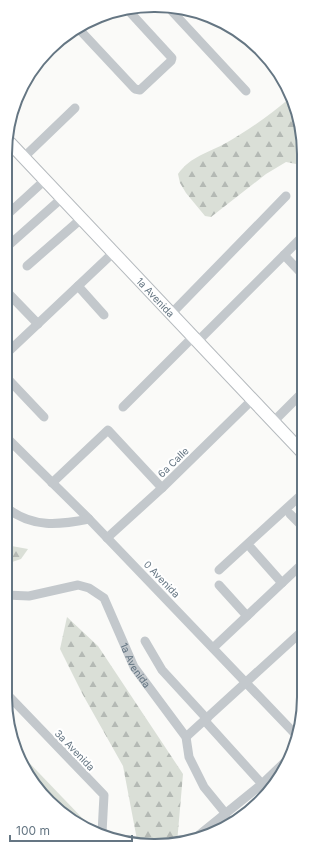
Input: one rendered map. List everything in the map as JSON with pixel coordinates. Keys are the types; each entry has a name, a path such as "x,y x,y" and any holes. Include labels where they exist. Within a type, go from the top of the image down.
{"main road":[{"name":"1a Avenida","path":"12,146 297,446"}],"street":[{"path":"174,13 246,91"},
{"path":"82,32 137,90 140,90 172,59 132,14"},
{"path":"23,158 75,108"},
{"path":"12,210 45,180"},
{"path":"171,314 286,196"},
{"path":"12,242 62,198"},
{"path":"27,266 81,219"},
{"path":"124,407 297,242"},
{"path":"12,348 114,252"},
{"path":"284,255 297,269"},
{"path":"78,286 104,315"},
{"path":"12,297 38,324"},
{"path":"12,384 44,417"},
{"path":"273,422 297,398"},
{"name":"6a Calle","path":"107,538 162,488 252,400"},
{"path":"52,483 108,430 162,488"},
{"name":"0 Avenida","path":"12,443 89,519 292,731"},
{"path":"219,570 297,499"},
{"path":"12,511 21,517 47,525 65,524 89,519"},
{"path":"290,514 297,521"},
{"path":"251,548 282,583"},
{"path":"214,648 297,569"},
{"name":"1a Avenida","path":"12,595 29,596 78,585 89,588 104,598 134,668 186,738 189,757 204,786 226,814"},
{"path":"219,585 247,616"},
{"path":"186,738 297,637"},
{"path":"145,641 162,670 262,784"},
{"name":"3a Avenida","path":"12,699 104,795 102,829"},
{"path":"207,829 262,784 277,770"}],"green space":[{"path":"286,101 296,136 297,164 286,162 266,174 211,217 205,216 186,193 180,183 178,174 194,159 226,143 268,116"},
{"path":"12,546 28,549 21,559 12,562"},
{"path":"67,617 98,646 183,774 178,837 164,839 137,838 123,766 83,695 60,649"},
{"path":"28,761 85,821 68,810 47,790 36,776"}]}
